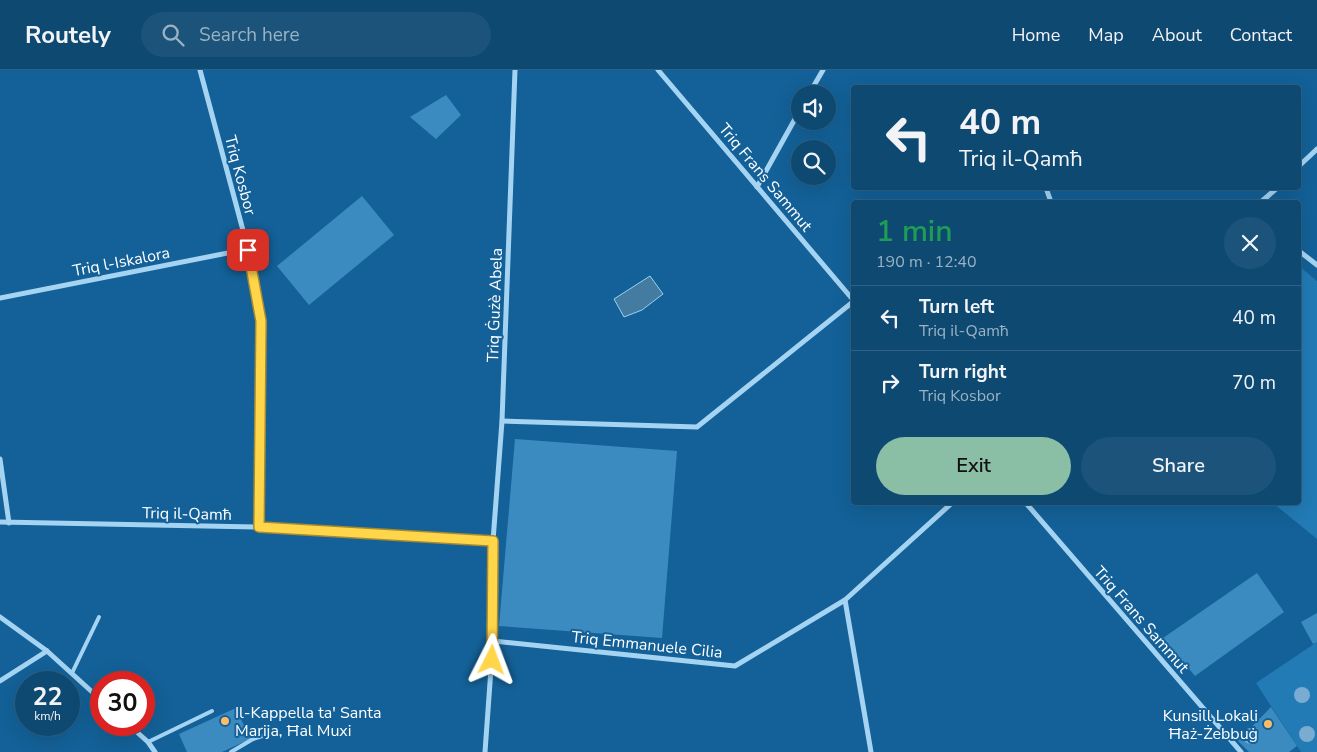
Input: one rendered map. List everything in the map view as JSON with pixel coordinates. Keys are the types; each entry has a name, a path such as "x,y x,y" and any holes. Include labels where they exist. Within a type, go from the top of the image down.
{"street":[{"name":"Triq Kosbor","path":"200,70 248,250 261,321 259,527"},
{"name":"Triq Ġużè Abela","path":"485,752 493,641 493,541 502,421 515,70"},
{"name":"Triq Frans Sammut","path":"658,70 851,297"},
{"path":"814,85 823,70"},
{"path":"757,187 791,126"},
{"path":"1301,164 1317,149"},
{"path":"1263,200 1275,190"},
{"name":"Triq l-Iskalora","path":"0,298 248,250"},
{"path":"1301,253 1317,266"},
{"path":"502,421 697,427 851,303"},
{"path":"0,458 9,522"},
{"name":"Triq Emmanuele Cilia","path":"493,641 735,666 845,600 950,505"},
{"name":"Triq Frans Sammut","path":"1028,505 1241,752"},
{"name":"Triq il-Qamħ","path":"0,522 259,527 493,541"},
{"path":"845,600 871,752"},
{"path":"0,617 47,651 70,671"},
{"path":"0,681 47,651"},
{"path":"80,680 90,690"},
{"path":"141,736 155,752"},
{"path":"866,752 870,745"}],"lane":[{"path":"248,250 255,244"},
{"path":"73,671 99,617"},
{"path":"148,742 212,711"},
{"path":"231,752 253,739 270,734"}],"shaded area":[{"path":"1301,268 1317,281 1317,539 1275,505 1301,505"},
{"path":"650,276 663,294 642,310 624,317 614,299"},
{"path":"1317,642 1317,752 1301,752 1256,683"}],"building":[{"path":"446,95 461,115 436,139 410,117"},
{"path":"362,196 394,235 309,305 277,266"},
{"path":"515,439 677,451 662,638 499,626"},
{"path":"1257,573 1284,612 1195,676 1163,638"},
{"path":"1317,613 1317,642 1313,644 1301,622"},
{"name":"Kunsill Lokali Ħaż-Żebbuġ","path":"1271,707 1297,746 1289,752 1249,752 1238,741"},
{"name":"Il-Kappella ta' Santa Marija, Ħal Muxi","path":"236,708 250,739 222,752 187,752 179,734"}],"place":[{"name":"Il-Kappella ta' Santa Marija, Ħal Muxi","path":"225,721"},
{"name":"Kunsill Lokali Ħaż-Żebbuġ","path":"1268,724"}],"route":[{"path":"248,250 261,321 259,527 493,541 492,660"}]}
